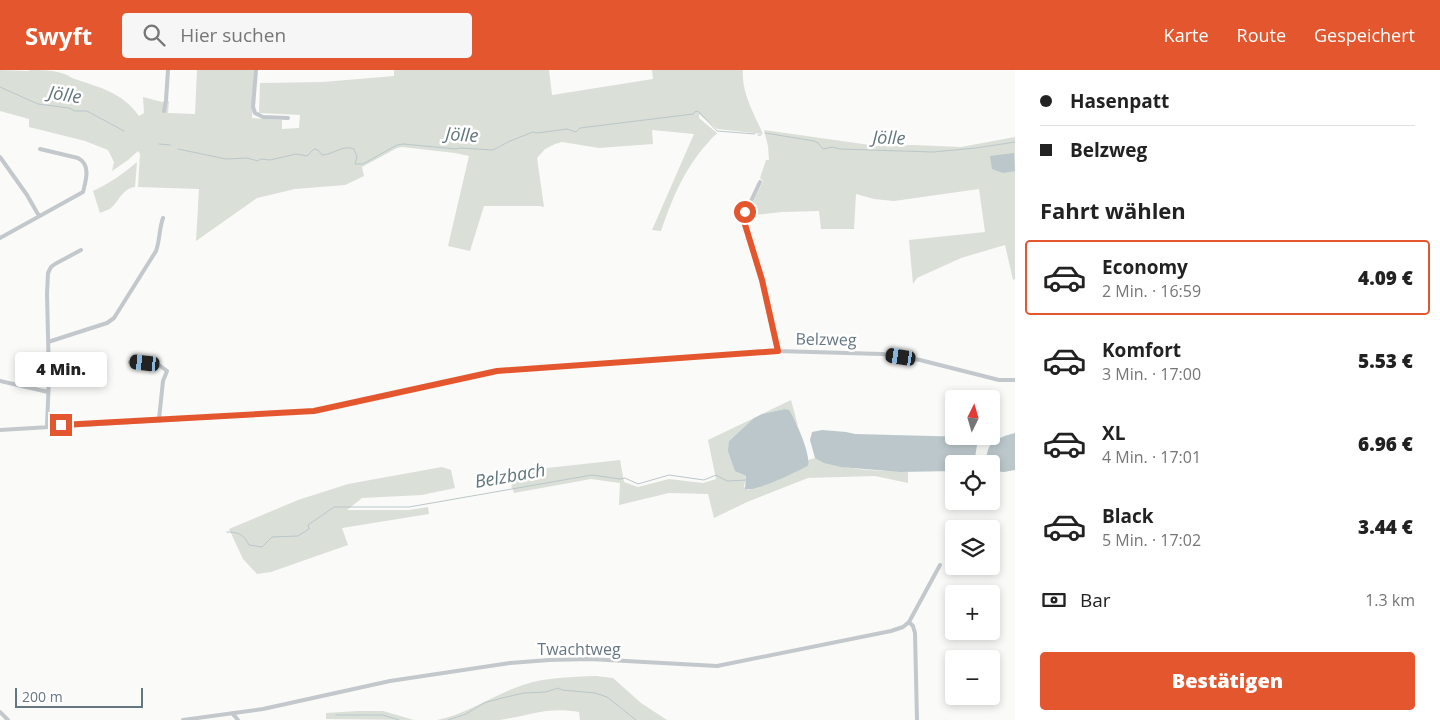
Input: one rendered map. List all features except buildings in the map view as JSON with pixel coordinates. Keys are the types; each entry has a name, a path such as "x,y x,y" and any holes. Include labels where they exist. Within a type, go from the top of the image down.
{"street":[{"path":"164,111 168,70"},
{"path":"256,70 253,107 255,113 263,117 288,118"},
{"path":"0,238 83,192 87,168 81,159 40,149"},
{"path":"49,157 50,152"},
{"path":"0,158 27,195 39,216"},
{"path":"760,182 743,218 762,280 778,351"},
{"path":"48,342 107,323 114,318 156,251 163,218"},
{"path":"47,426 48,342 46,311 50,270 54,264 81,250"},
{"name":"Belzweg","path":"0,430 314,411 510,369 778,351 882,354 920,360 999,380 1015,380"},
{"path":"130,362 159,365 167,370 163,381 159,419"},
{"path":"0,382 48,392"},
{"path":"917,720 915,633 910,622 940,564"},
{"name":"Twachtweg","path":"183,720 263,709 390,681 510,663 590,659 716,666 891,632 903,628 910,622"},
{"path":"0,712 8,720"},
{"path":"232,713 238,720"}],"shaded area":[{"path":"0,70 47,70 63,73 109,91 125,101 139,116 144,113 143,97 162,102 169,101 168,113 195,114 197,70 254,70 252,118 282,120 282,129 299,128 300,115 259,113 260,83 323,82 394,76 394,70 549,70 552,95 653,79 652,70 743,70 746,95 763,134 717,129 699,114 699,118 717,133 698,155 683,178 661,231 652,230 694,134 652,130 653,144 599,148 562,142 545,149 537,158 544,207 484,206 470,251 448,246 469,156 402,147 362,167 364,176 345,185 295,189 257,198 196,241 199,189 138,187 140,154 138,151 112,171 114,162 108,150 85,141 29,127 29,119 0,111"},
{"path":"764,130 877,146 961,147 1015,137 1015,279 1013,280 1005,245 961,258 917,278 913,284 909,240 985,232 979,189 894,201 874,199 856,194 854,229 821,229 819,211 782,212 746,216 763,181 760,178 766,160 769,160"},
{"path":"1014,153 1015,171 1003,173 992,169 990,156"},
{"path":"137,162 135,187 124,192 110,209 100,213 93,191 116,178"},
{"path":"791,400 798,426 788,410 783,409 762,414"},
{"path":"784,409 789,410 799,429 807,454 808,466 767,485 745,489 746,476 735,471 728,451 729,441 754,418 762,414"},
{"path":"754,418 729,441 739,473 746,476 744,487 748,490 758,488 808,466 808,460 815,458 847,467 908,472 908,483 875,476 808,478 747,502 714,518 708,494 669,493 619,505 620,483 591,479 514,493 511,485 513,479 547,468 620,460 624,482 638,487 669,479 703,483 716,479 708,440"},
{"path":"822,430 855,434 945,436 945,445 977,445 975,455 945,455 945,471 900,472 841,467 824,463 815,458 810,440 812,432"},
{"path":"1015,433 1015,470 1000,472 1000,455 987,455 991,445 1000,445 1000,438"},
{"path":"442,467 451,470 455,488 422,495 362,498 347,510 409,510 428,507 429,514 342,528 348,545 271,572 257,574 243,559 229,529 298,500 348,484"},
{"path":"596,676 613,678 641,703 667,720 580,720 579,712 557,710 499,720 437,720 459,713 532,682"},
{"path":"383,711 414,720 326,719 326,713"}],"waterway":[{"name":"Jölle","path":"0,87 38,104 69,108 75,111 87,111 124,131"},
{"name":"Jölle","path":"178,149 226,159 247,158 258,161 260,159 270,160 296,154 307,156 314,149 318,150 322,155 350,148 354,149 357,157 355,164 363,164 397,145 403,144 493,150 533,132 567,129 576,132 580,128 693,114 696,111 717,131 755,134"},
{"name":"Jölle","path":"765,133 814,141 823,149 832,147 840,149 933,152 1015,142"},
{"name":"Jölle","path":"159,144 170,145"},
{"name":"Belzbach","path":"227,532 240,534 249,545 262,547 272,537 298,536 309,529 308,525 334,507 409,507 592,475 625,478 638,484 669,475 704,480 716,475 727,481 747,480"},
{"path":"448,720 466,714 484,703 524,693 546,692 558,688 595,693 607,697 636,720"},
{"path":"336,715 383,715 399,720"}],"route":[{"path":"61,425 314,411 510,369 778,351 762,280 743,218 745,212"}]}
